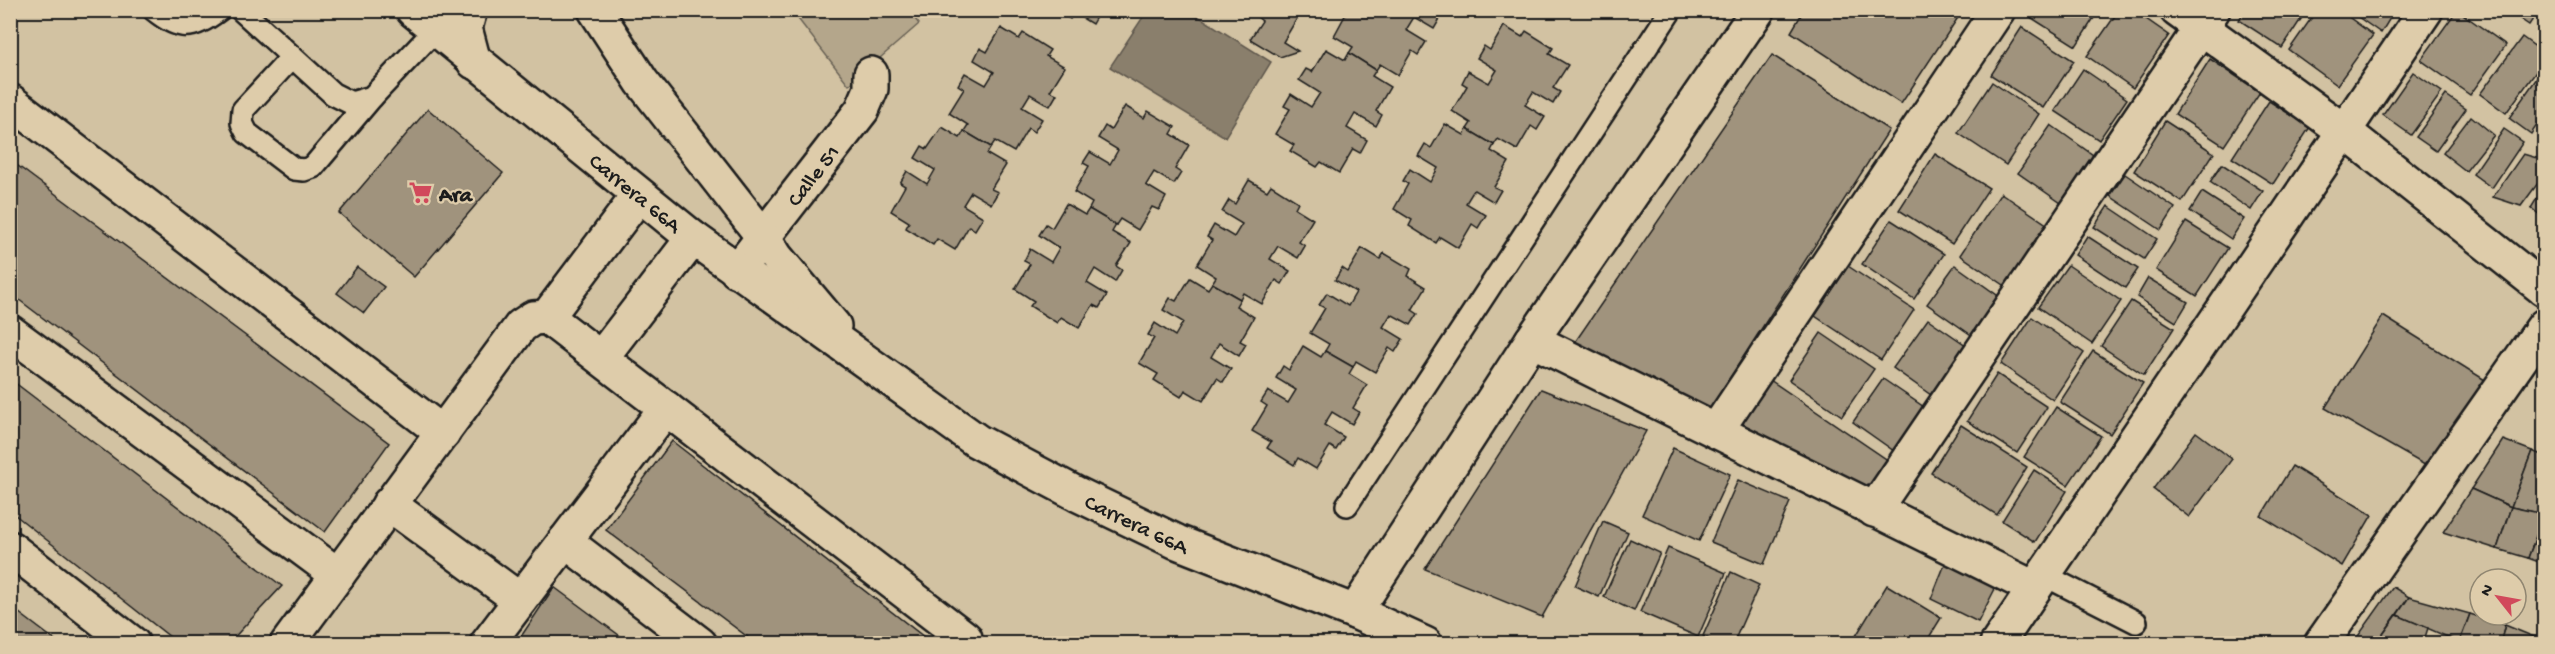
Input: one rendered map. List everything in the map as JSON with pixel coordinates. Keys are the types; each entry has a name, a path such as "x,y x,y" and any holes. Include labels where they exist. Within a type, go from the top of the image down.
{"street":[{"path":"470,10 465,28 474,62"},
{"name":"Carrera 66A","path":"595,10 642,82 764,238 776,257 866,364"},
{"path":"1355,612 1532,340 1758,10"},
{"path":"1716,431 1998,10"},
{"path":"1997,644 2426,10"},
{"path":"1874,510 2197,16 2544,289"},
{"name":"Carrera 66A","path":"424,20 693,238 866,364 977,441 1077,494 1177,542 1355,612 1412,641"},
{"name":"Calle 51","path":"737,271 862,110 871,89 871,74"},
{"path":"10,101 442,433"},
{"path":"547,317 639,195"},
{"path":"601,358 693,238"},
{"path":"287,644 522,326 533,318 547,317 966,638"},
{"path":"2321,644 2544,326"},
{"path":"10,332 338,575"},
{"path":"1532,340 1874,510 2038,581"},
{"path":"487,644 666,408"},
{"path":"389,504 520,600"},
{"path":"566,541 700,644"},
{"path":"10,548 133,644"}],"lane":[{"path":"154,10 171,24 189,27 219,10"},
{"path":"241,10 333,94 351,103 372,97"},
{"path":"1347,505 1671,10"},
{"path":"292,57 243,110 242,123 247,133 294,169 304,170 313,167 372,97 424,20"},
{"path":"2038,581 2136,622"}],"shaded area":[{"path":"792,11 909,11 919,24 849,85"},
{"path":"1147,11 1190,11 1271,62 1225,137 1110,67"}],"building":[{"path":"1056,10 1100,10 1092,24 1074,13 1070,19"},
{"path":"1249,10 1302,10 1283,42 1298,51 1280,57 1250,39 1262,21"},
{"path":"1348,10 1437,10 1435,14 1441,17 1434,29 1414,17 1406,30 1426,42 1418,55 1412,51 1398,75 1380,64 1376,70 1349,53 1353,47 1334,36"},
{"path":"1804,10 1963,10 1901,104 1791,32"},
{"path":"2030,10 2099,10 2076,46 2027,15"},
{"path":"2119,10 2133,10 2169,35 2133,88 2087,56"},
{"path":"2245,10 2307,10 2282,48 2239,20"},
{"path":"2317,10 2339,10 2373,35 2337,85 2289,50"},
{"path":"2348,10 2395,10 2381,33"},
{"path":"2457,10 2506,45 2470,95 2421,60"},
{"path":"2507,10 2539,10 2529,25"},
{"path":"1504,26 1522,37 1526,31 1553,48 1549,54 1568,65 1553,88 1560,92 1553,104 1533,92 1525,105 1545,117 1537,130 1531,126 1517,150 1498,139 1494,145 1467,129 1471,123 1452,111 1467,86 1462,83 1468,71 1489,83 1497,70 1477,58 1484,46 1490,50"},
{"path":"2022,27 2074,61 2043,108 1991,75"},
{"path":"1001,28 1019,39 1023,33 1050,50 1046,56 1065,67 1050,91 1057,94 1050,106 1030,94 1022,107 1042,119 1034,132 1028,128 1014,152 995,141 991,147 964,131 968,125 949,113 964,89 958,85 965,73 986,85 994,72 974,60 980,48 987,52"},
{"path":"2522,37 2544,53 2544,61 2506,113 2480,94"},
{"path":"1326,49 1345,60 1349,53 1376,70 1372,76 1390,87 1376,111 1382,115 1376,126 1355,114 1347,128 1367,140 1360,153 1353,149 1339,173 1321,162 1317,167 1290,151 1294,145 1275,134 1290,109 1284,106 1291,94 1311,107 1320,93 1299,80 1306,69 1312,72"},
{"path":"1772,55 1889,130 1706,415 1573,345"},
{"path":"2210,59 2260,92 2224,146 2175,114"},
{"path":"2544,68 2544,115 2531,134 2509,118"},
{"path":"2083,69 2127,99 2099,140 2055,111"},
{"path":"2413,72 2442,92 2411,135 2383,115"},
{"path":"1992,82 2039,114 2006,165 1958,133"},
{"path":"2446,95 2466,109 2436,151 2416,137"},
{"path":"2269,101 2310,127 2273,184 2232,158"},
{"path":"1125,106 1144,118 1148,111 1175,127 1171,134 1189,145 1175,169 1181,173 1174,184 1154,172 1146,185 1166,197 1159,210 1152,207 1138,230 1120,219 1116,225 1089,209 1092,203 1074,192 1089,166 1083,163 1090,152 1110,164 1118,150 1098,138 1105,126 1111,130"},
{"name":"Ara","path":"428,109 503,173 414,277 339,213"},
{"path":"2471,116 2494,135 2466,171 2443,153"},
{"path":"2165,121 2214,153 2182,202 2134,171"},
{"path":"1445,124 1464,135 1467,129 1494,145 1491,151 1509,162 1494,187 1501,190 1494,202 1474,190 1466,203 1486,215 1478,228 1472,224 1458,248 1440,237 1436,243 1409,226 1412,220 1394,209 1408,184 1403,181 1410,169 1430,182 1438,168 1418,156 1425,144 1431,148"},
{"path":"2051,125 2093,155 2061,203 2018,173"},
{"path":"942,127 960,138 964,131 991,147 987,154 1006,165 991,189 998,192 991,204 971,192 963,205 983,217 975,230 969,226 955,250 937,239 933,245 906,228 909,222 891,211 905,186 900,183 907,171 927,184 935,170 915,158 922,146 927,149"},
{"path":"2504,129 2523,142 2492,188 2473,174"},
{"path":"1935,154 1989,188 1952,244 1899,210"},
{"path":"2523,154 2544,160 2544,175 2521,206 2493,197"},
{"path":"10,160 389,443 325,532 10,293"},
{"path":"2222,164 2263,191 2251,210 2210,182"},
{"path":"2125,174 2175,208 2161,230 2110,196"},
{"path":"1249,180 1267,191 1271,185 1298,202 1295,208 1313,219 1299,242 1305,246 1298,258 1278,246 1270,259 1290,271 1282,284 1276,280 1262,304 1243,293 1240,299 1212,283 1216,277 1197,265 1212,240 1207,237 1214,225 1234,237 1242,224 1222,212 1229,200 1235,204"},
{"path":"2544,187 2544,218 2531,208"},
{"path":"2202,192 2244,219 2231,239 2190,211"},
{"path":"2001,193 2051,227 2010,289 1960,255"},
{"path":"1066,204 1085,215 1089,209 1116,225 1112,232 1131,243 1116,266 1122,270 1115,282 1095,269 1087,283 1107,295 1099,308 1093,305 1079,328 1061,317 1057,323 1030,306 1034,301 1015,289 1030,264 1024,261 1030,249 1051,262 1059,248 1039,235 1046,224 1052,228"},
{"path":"2108,206 2157,239 2144,259 2094,227"},
{"path":"1891,220 1944,254 1914,299 1862,264"},
{"path":"2186,222 2228,248 2197,296 2156,270"},
{"path":"2087,236 2138,269 2125,288 2075,255"},
{"path":"1362,248 1380,259 1384,253 1411,269 1408,276 1426,287 1412,310 1418,314 1411,325 1391,314 1383,327 1403,339 1395,352 1389,348 1375,372 1356,361 1353,367 1325,351 1329,344 1310,333 1325,308 1319,305 1327,293 1348,306 1356,292 1335,280 1342,268 1348,272"},
{"path":"1955,265 2004,300 1977,339 1927,304"},
{"path":"2068,265 2121,301 2092,344 2038,307"},
{"path":"1848,266 1914,310 1881,360 1815,316"},
{"path":"357,267 384,287 364,313 337,293"},
{"path":"1190,278 1208,289 1212,283 1240,299 1236,306 1254,317 1240,341 1246,344 1239,356 1219,343 1211,357 1231,369 1223,382 1217,378 1203,401 1185,390 1181,397 1154,380 1158,374 1139,363 1154,338 1148,335 1155,323 1175,336 1183,322 1163,310 1170,298 1176,301"},
{"path":"2148,278 2188,302 2176,322 2137,297"},
{"path":"2131,301 2174,328 2144,375 2101,346"},
{"path":"2383,316 2493,385 2430,468 2325,408"},
{"path":"2032,317 2084,353 2053,400 2001,364"},
{"path":"1928,319 1973,350 1938,400 1893,368"},
{"path":"1821,333 1874,369 1842,416 1789,380"},
{"path":"1303,346 1321,357 1325,351 1353,367 1349,374 1367,385 1353,408 1359,412 1352,424 1332,412 1324,425 1344,437 1336,450 1330,446 1316,469 1298,458 1294,465 1267,448 1271,442 1252,431 1267,406 1261,402 1268,391 1288,403 1296,390 1276,378 1283,366 1289,370"},
{"path":"2093,351 2143,383 2110,434 2060,402"},
{"path":"1997,374 2047,407 2017,453 1967,421"},
{"path":"10,379 282,586 228,644 179,644 10,511"},
{"path":"1883,379 1924,407 1894,451 1853,422"},
{"path":"1770,380 1889,461 1863,496 1739,429"},
{"path":"1541,389 1646,431 1542,617 1425,569"},
{"path":"2056,407 2101,436 2068,485 2024,457"},
{"path":"1961,425 2027,467 1997,515 1931,473"},
{"path":"2196,432 2232,459 2189,517 2153,489"},
{"path":"2503,440 2532,451 2511,507 2471,489"},
{"path":"672,441 933,644 757,644 606,530"},
{"path":"1673,448 1730,474 1699,541 1642,515"},
{"path":"2532,451 2544,456 2544,514 2511,507"},
{"path":"2292,466 2372,515 2342,566 2261,516"},
{"path":"2034,470 2067,491 2035,542 2002,521"},
{"path":"1738,480 1790,502 1764,564 1711,542"},
{"path":"2471,489 2511,507 2497,549 2443,532"},
{"path":"2511,507 2544,514 2528,558 2497,549"},
{"path":"2544,516 2544,564 2528,558"},
{"path":"1603,521 1628,532 1599,597 1575,586"},
{"path":"1630,539 1660,553 1634,611 1604,597"},
{"path":"1668,548 1726,573 1698,637 1640,612"},
{"path":"1947,559 1999,581 1978,622 1931,599"},
{"path":"1731,572 1759,585 1733,644 1720,644 1703,636"},
{"path":"1887,585 1941,618 1925,644 1851,644"},
{"path":"554,587 631,644 516,644"},
{"path":"2393,587 2409,597 2376,644 2363,644 2356,639"},
{"path":"2409,597 2468,613 2468,619 2459,642 2397,615"},
{"path":"10,606 60,644 10,644"},
{"path":"2397,615 2428,628 2423,644 2376,644"},
{"path":"2468,619 2468,627 2504,627 2500,644 2459,644"},
{"path":"2504,627 2534,637 2531,644 2500,644"},
{"path":"2534,637 2544,641 2544,644 2531,644"}],"place":[{"name":"Ara","path":"421,193"}]}
